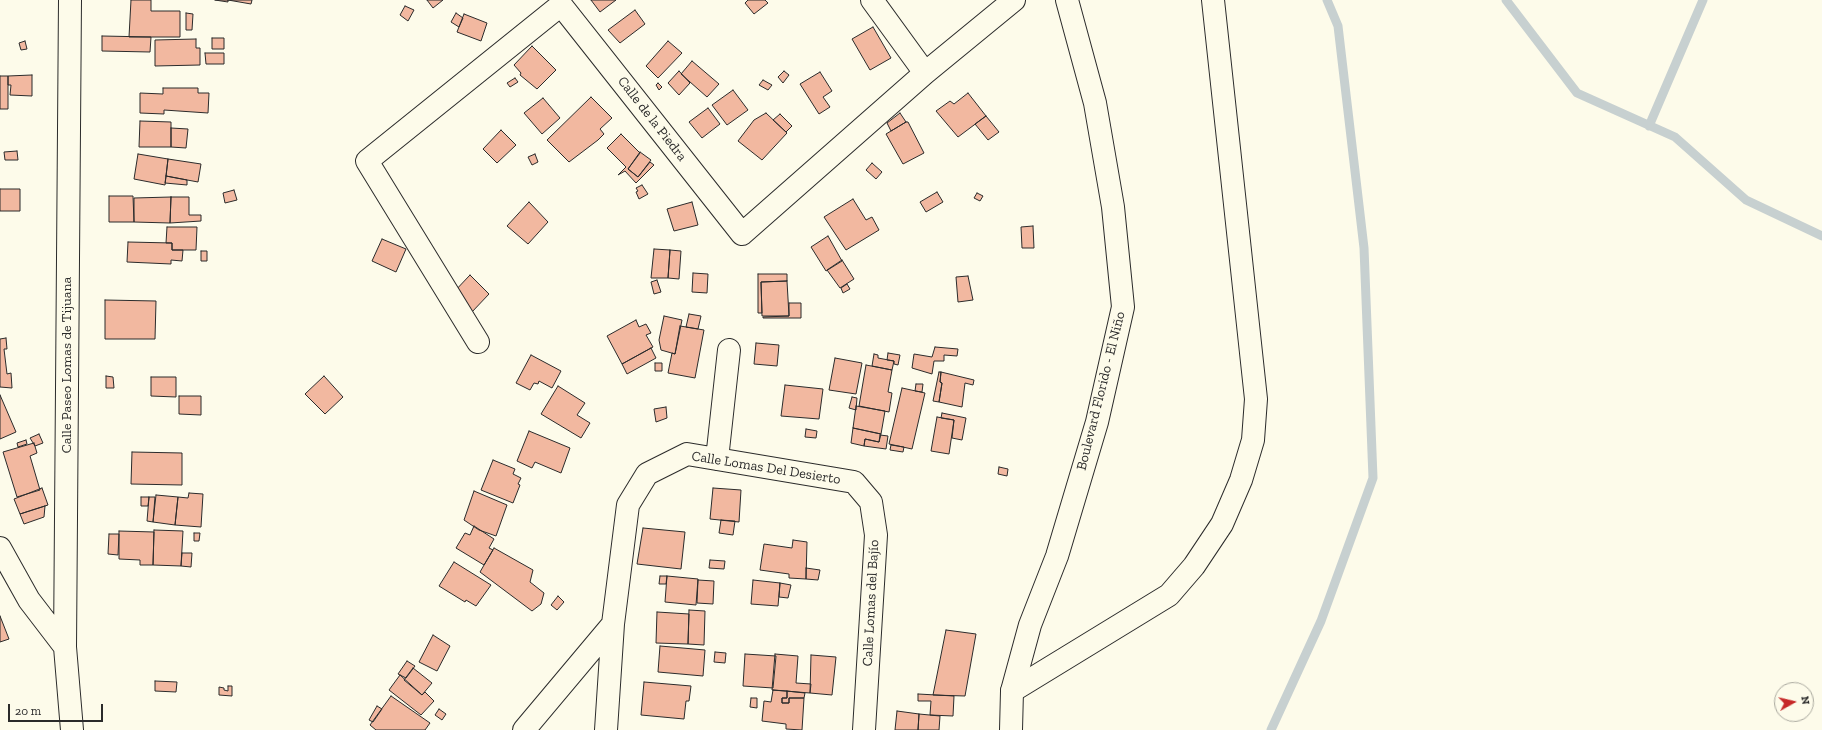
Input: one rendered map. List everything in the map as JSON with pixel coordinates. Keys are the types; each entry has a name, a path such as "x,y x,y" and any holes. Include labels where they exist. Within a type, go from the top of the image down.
{"street":[{"name":"Calle Paseo Lomas de Tijuana","path":"70,0 65,648 72,730"},
{"path":"872,0 925,73 1014,0"},
{"name":"Boulevard Florido - El Niño","path":"1012,730 1012,691 1030,625 1057,556 1097,422 1123,306 1113,207 1095,103 1066,0"},
{"path":"1012,691 1169,595 1194,566 1222,524 1241,480 1253,440 1256,399 1213,0"},
{"name":"Calle de la Piedra","path":"478,342 367,161 561,5 742,234 925,73"},
{"path":"717,459 729,350"},
{"name":"Calle Lomas Del Desierto","path":"613,624 628,505 647,474 687,454 854,482"},
{"name":"Calle Lomas del Bajío","path":"854,482 871,502 876,535 864,730"},
{"path":"0,548 29,600 65,648"},
{"path":"524,730 613,624"},
{"path":"606,730 613,624"}],"building":[{"path":"131,0 151,0 151,11 180,11 180,37 129,37"},
{"path":"215,0 228,0 228,2"},
{"path":"228,0 252,0 251,4"},
{"path":"427,0 443,0 433,8"},
{"path":"591,0 616,0 600,12"},
{"path":"748,0 765,0 768,3 754,14 745,3"},
{"path":"405,6 414,10 408,21 400,15"},
{"path":"635,10 645,24 620,43 608,30"},
{"path":"186,13 193,14 192,30 186,30"},
{"path":"456,13 463,18 459,27 451,22"},
{"path":"464,14 487,23 481,41 457,32"},
{"path":"873,27 891,58 870,70 852,39"},
{"path":"102,36 151,37 150,52 102,51"},
{"path":"212,38 224,38 224,49 212,49"},
{"path":"196,39 196,48 200,48 200,65 155,66 155,40"},
{"path":"25,41 27,49 21,50 19,43"},
{"path":"668,41 682,53 658,78 646,66"},
{"path":"532,46 556,70 537,89 520,75 521,73 514,65"},
{"path":"205,53 224,53 224,64 206,64"},
{"path":"692,61 719,84 707,97 681,74"},
{"path":"679,71 690,83 679,95 668,83"},
{"path":"784,71 789,75 783,83 778,77"},
{"path":"820,72 832,91 823,97 830,107 819,114 800,84"},
{"path":"32,75 32,96 10,95 11,85 8,85 8,76"},
{"path":"0,76 8,76 8,109 0,109"},
{"path":"515,78 518,82 510,87 507,83"},
{"path":"763,80 772,85 768,90 759,85"},
{"path":"658,83 662,87 659,90 656,85"},
{"path":"163,88 198,88 198,93 209,93 208,113 164,110 164,114 140,113 140,93 163,94"},
{"path":"733,90 748,110 727,125 712,105"},
{"path":"968,93 986,116 958,137 936,111 950,101 954,104"},
{"path":"591,97 612,118 600,129 604,134 569,162 547,140"},
{"path":"543,98 560,118 542,134 524,113"},
{"path":"708,108 720,124 702,138 689,122"},
{"path":"766,113 787,133 762,160 738,141 754,120"},
{"path":"900,113 906,122 891,131 887,123"},
{"path":"780,114 792,126 786,132 773,120"},
{"path":"986,116 999,132 988,140 975,124"},
{"path":"140,121 171,122 171,147 139,147"},
{"path":"908,122 924,153 903,164 886,134"},
{"path":"171,128 188,129 186,148 171,147"},
{"path":"501,130 516,145 497,163 483,149"},
{"path":"621,134 640,153 628,169 638,177 650,162 654,165 636,183 625,171 618,175 626,167 607,148"},
{"path":"17,151 18,160 5,160 4,152"},
{"path":"640,152 651,160 638,177 628,169"},
{"path":"138,154 168,159 165,185 134,179"},
{"path":"535,154 538,162 532,165 528,157"},
{"path":"168,159 201,164 198,182 166,176"},
{"path":"872,163 882,172 876,179 866,170"},
{"path":"166,176 187,180 187,185 165,183"},
{"path":"642,185 648,194 639,199 636,188"},
{"path":"0,189 20,189 20,211 0,211"},
{"path":"234,190 237,200 225,203 223,193"},
{"path":"937,192 943,202 926,212 920,202"},
{"path":"977,193 983,196 980,201 974,198"},
{"path":"109,196 133,196 134,222 109,222"},
{"path":"171,197 170,223 134,222 134,198"},
{"path":"171,197 189,197 189,215 201,215 201,221 170,223"},
{"path":"853,199 866,220 872,217 879,230 846,250 824,217"},
{"path":"529,202 548,222 528,244 507,226"},
{"path":"692,202 698,225 674,231 667,209"},
{"path":"1033,226 1034,248 1022,248 1021,227"},
{"path":"167,227 197,227 196,250 172,250 172,243 166,243"},
{"path":"828,236 842,261 826,271 811,247"},
{"path":"382,239 406,249 396,272 372,261"},
{"path":"128,242 172,243 172,250 183,250 182,261 171,260 171,264 127,262"},
{"path":"654,249 670,250 668,278 651,278"},
{"path":"670,250 681,251 679,279 668,278"},
{"path":"201,251 207,251 207,261 201,261"},
{"path":"842,260 854,279 840,288 827,270"},
{"path":"693,273 708,274 707,293 692,292"},
{"path":"758,274 787,274 787,281 761,282 762,313 758,313"},
{"path":"470,275 489,294 471,313 452,294"},
{"path":"968,276 973,300 958,302 956,277"},
{"path":"657,280 661,292 654,294 651,282"},
{"path":"787,281 789,316 762,316 761,282"},
{"path":"847,284 850,289 843,293 841,288"},
{"path":"105,300 156,301 155,339 105,339"},
{"path":"789,303 801,303 801,318 763,318 789,316"},
{"path":"689,314 701,316 698,329 686,327"},
{"path":"664,316 682,320 675,354 661,350 659,340"},
{"path":"636,320 639,327 646,324 651,333 646,335 653,347 622,364 607,336"},
{"path":"680,326 704,330 695,378 668,373 672,353 675,354"},
{"path":"6,338 7,349 4,349 7,374 11,373 12,388 0,387 0,339"},
{"path":"756,343 779,345 777,366 754,364"},
{"path":"935,347 958,349 957,356 944,355 944,361 934,361 932,374 912,368 914,354 932,357"},
{"path":"651,348 656,358 627,374 622,364"},
{"path":"888,353 900,355 898,365 894,364 894,361 887,360"},
{"path":"874,354 878,355 878,358 894,361 892,370 872,366"},
{"path":"531,355 561,371 552,388 539,381 538,384 534,383 530,390 516,383"},
{"path":"835,358 862,363 856,394 829,390"},
{"path":"655,363 662,363 662,371 655,371"},
{"path":"866,365 892,370 888,392 892,393 889,412 859,406"},
{"path":"939,372 941,372 940,382 942,383 939,402 933,401"},
{"path":"941,372 974,380 973,385 965,383 962,407 939,402 942,383 940,382"},
{"path":"106,376 113,377 114,388 106,388"},
{"path":"324,376 343,397 325,414 305,394"},
{"path":"151,377 176,377 176,397 151,396"},
{"path":"916,384 923,384 922,392 915,391"},
{"path":"785,385 823,389 819,419 781,416"},
{"path":"558,386 585,403 577,415 590,423 581,438 541,414"},
{"path":"902,388 925,393 912,449 889,444"},
{"path":"0,395 16,432 0,439"},
{"path":"179,396 201,396 201,415 179,414"},
{"path":"852,397 857,398 856,410 849,408"},
{"path":"856,406 885,411 881,434 853,428"},
{"path":"666,407 667,418 656,422 654,409"},
{"path":"942,413 966,418 962,440 952,438 954,420 941,418"},
{"path":"937,417 954,420 949,454 931,451"},
{"path":"853,428 881,434 879,442 865,439 864,446 851,443"},
{"path":"806,429 817,431 816,438 805,437"},
{"path":"529,431 570,448 561,473 535,462 532,468 517,461"},
{"path":"39,434 43,443 35,446 30,438"},
{"path":"880,435 888,436 886,449 864,446 865,439 879,442"},
{"path":"26,440 27,444 18,447 17,443"},
{"path":"34,443 37,453 30,456 40,490 17,497 3,452"},
{"path":"891,445 904,447 903,452 890,450"},
{"path":"132,452 182,453 182,485 131,484"},
{"path":"493,460 515,469 513,474 521,478 513,503 481,490"},
{"path":"999,467 1008,469 1007,476 998,474"},
{"path":"42,488 48,505 20,514 14,499"},
{"path":"713,488 741,490 739,522 710,519"},
{"path":"474,491 507,505 496,536 479,530 464,520"},
{"path":"189,493 203,494 201,527 175,525 178,497 188,498"},
{"path":"156,495 178,497 175,525 153,522"},
{"path":"141,497 149,497 148,506 141,506"},
{"path":"149,497 155,497 153,522 147,521"},
{"path":"45,506 44,517 24,524 20,514"},
{"path":"721,520 735,521 733,535 719,533"},
{"path":"474,526 494,539 489,548 493,550 484,565 456,548 465,533 470,535"},
{"path":"643,528 685,532 681,569 637,564"},
{"path":"154,530 183,531 181,566 153,565"},
{"path":"119,531 154,532 153,565 140,565 140,560 119,559"},
{"path":"194,533 200,533 199,541 194,541"},
{"path":"109,534 119,534 118,555 108,554"},
{"path":"793,540 807,542 806,579 789,578 789,574 760,570 764,544 792,548"},
{"path":"494,548 533,570 530,582 544,593 541,604 532,611 480,572"},
{"path":"182,553 192,553 191,567 181,566"},
{"path":"710,560 725,561 724,569 709,568"},
{"path":"454,562 491,585 476,606 466,600 465,602 439,586"},
{"path":"806,568 820,570 818,580 806,579"},
{"path":"660,576 667,576 666,584 659,584"},
{"path":"667,576 698,579 696,605 665,602"},
{"path":"698,580 714,581 713,604 697,603"},
{"path":"753,580 780,583 778,606 751,604"},
{"path":"780,583 791,585 788,598 779,597"},
{"path":"558,596 564,602 557,610 551,605"},
{"path":"689,610 705,611 704,645 688,644"},
{"path":"657,612 689,614 688,644 656,643"},
{"path":"0,616 9,639 0,642"},
{"path":"946,630 976,634 965,696 933,695"},
{"path":"433,635 450,646 437,671 419,662"},
{"path":"660,646 705,650 703,676 658,672"},
{"path":"715,652 726,653 725,663 714,662"},
{"path":"745,654 776,656 773,688 743,686"},
{"path":"775,654 798,656 796,683 811,684 810,693 772,690"},
{"path":"811,655 836,657 832,695 810,693"},
{"path":"407,661 415,666 406,678 398,674"},
{"path":"413,668 432,683 422,695 404,680"},
{"path":"400,675 422,695 425,692 434,701 421,715 389,690"},
{"path":"155,681 177,682 176,692 155,691"},
{"path":"644,682 691,686 689,701 686,701 684,719 641,715"},
{"path":"228,686 232,686 232,696 219,695 219,687 228,691"},
{"path":"773,690 787,691 787,698 782,698 782,703 789,703 789,698 804,698 802,730 786,729 786,724 762,721 764,701 771,702"},
{"path":"787,691 805,693 804,698 789,698 789,703 782,703 782,698 787,698"},
{"path":"918,694 954,696 953,716 930,715 931,701 918,701"},
{"path":"391,696 430,723 425,730 376,730 370,725"},
{"path":"751,698 757,698 757,708 750,707"},
{"path":"377,706 382,709 373,722 369,720"},
{"path":"439,709 446,714 442,720 435,715"},
{"path":"897,711 919,714 918,730 895,730"},
{"path":"919,714 940,716 939,730 918,730"}],"waterway":[{"path":"1271,730 1321,621 1373,478 1364,248 1338,26 1327,0"},
{"path":"1506,0 1577,93 1675,137 1746,200 1822,236"},
{"path":"1649,126 1703,0"}]}
